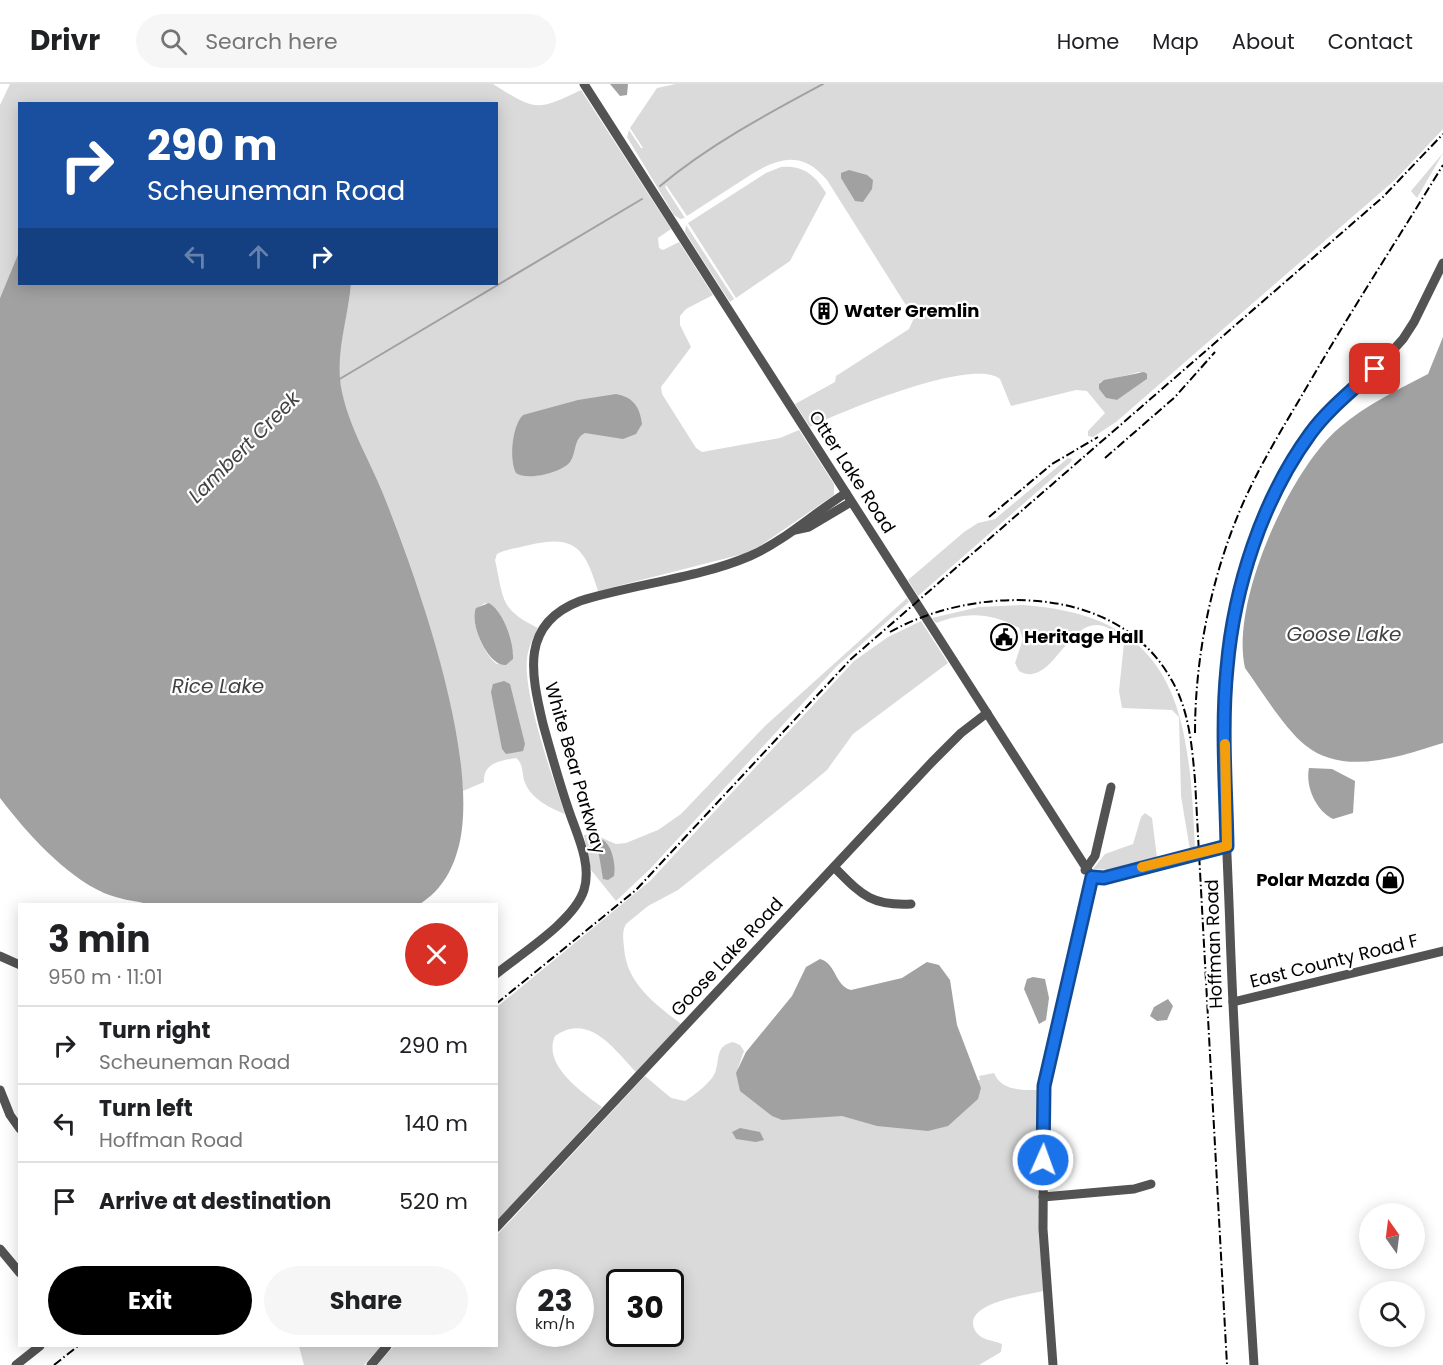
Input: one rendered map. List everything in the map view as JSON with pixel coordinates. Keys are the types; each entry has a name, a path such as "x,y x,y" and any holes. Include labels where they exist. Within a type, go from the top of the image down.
{"street":[{"name":"Otter Lake Road","path":"584,84 1088,873"},
{"name":"Hoffman Road","path":"1254,1365 1233,1002 1227,846 1226,669 1234,616 1253,549 1285,473 1301,447 1327,414 1403,339 1414,322 1443,263"},
{"name":"White Bear Parkway","path":"498,972 574,909 587,880 584,855 557,777 533,679 534,651 545,626 557,613 577,602 738,561 758,553 795,530 805,519 846,493"},
{"name":"White Bear Parkway","path":"795,530 809,527 851,502"},
{"name":"Goose Lake Road","path":"498,1226 948,745 987,713"},
{"path":"1053,1365 1043,1197 1044,1086 1088,873 1095,856 1111,787"},
{"path":"1088,873 1104,878 1227,846"},
{"path":"834,867 871,901 892,905 911,904"},
{"name":"East County Road F","path":"1233,1002 1443,951"},
{"path":"0,956 18,964"},
{"path":"0,1090 10,1115 18,1126"},
{"path":"1043,1197 1134,1189 1151,1184"},
{"path":"0,1249 18,1271"},
{"path":"16,1365 39,1347"},
{"path":"371,1365 386,1347"}],"shaded area":[{"path":"10,84 493,84 518,99 536,105 554,102 581,90 671,229 658,238 659,248 663,250 679,242 713,295 686,309 680,316 680,325 691,347 661,387 662,394 696,448 702,452 780,438 799,430 834,484 834,495 760,546 743,554 598,591 583,555 568,543 545,542 497,554 495,560 505,601 516,615 538,628 527,659 527,674 534,714 565,814 546,805 530,792 524,780 521,765 516,758 490,766 484,775 484,782 463,791 452,717 435,643 400,536 380,485 351,423 342,391 339,362 351,285 498,285 498,102 18,102 18,254 0,298 0,105","holes":["485,603 497,610 513,654 497,664 484,647 475,624 475,610"]},
{"path":"676,84 1443,84 1443,129 1396,179 1116,422 1093,437 1088,436 1088,431 1105,413 1087,391 1076,390 1011,406 1000,379 985,374 963,375 906,389 810,427 795,404 835,382 836,376 909,329 914,318 827,180 805,162 783,160 761,169 687,216 666,185 665,187 685,218 680,219 674,215 627,137 629,130 643,148 630,128 657,88","holes":["1139,372 1147,379 1117,400 1106,398 1099,389 1100,382"]},
{"path":"1443,153 1417,198 1411,191"},
{"path":"781,167 796,168 808,173 826,193 790,261 736,298 688,223 766,173"},
{"path":"686,225 734,299 730,302 685,232"},
{"path":"1068,458 1072,459 1071,462 918,596 908,580 964,532 978,523 995,519"},
{"path":"907,598 909,602 837,666 651,868 616,901 591,870 584,835 593,834 616,844 626,843 658,830 681,814 765,726"},
{"path":"1023,605 1076,613 1116,629 1146,652 1166,682 1180,717 1188,757 1195,849 1190,850 1181,796 1179,717 1172,710 1122,708 1119,691 1124,643 1118,634 1108,628 1094,625 1083,630 1042,670 1031,674 1019,671 1015,663 1023,639 1019,628 988,616 957,617 936,623 932,618 979,607"},
{"path":"921,621 948,663 853,734 827,770 803,790 678,890 648,906 626,924 623,941 626,960 636,982 652,1000 681,1024 636,1072 610,1044 590,1031 579,1028 567,1030 555,1036 552,1047 559,1067 575,1086 602,1107 498,1220 498,1006 650,881 854,661 888,637"},
{"path":"1145,813 1152,818 1157,858 1109,870 1093,869 1105,854 1133,844 1141,817"},
{"path":"733,1042 740,1045 744,1051 738,1068 980,1080 979,1076 994,1073 1002,1084 1008,1087 1021,1090 1042,1090 1039,1188 1043,1291 991,1305 975,1316 973,1323 981,1337 1002,1344 1001,1352 979,1365 377,1365 393,1347 498,1347 498,1234 645,1076 671,1098 685,1101 712,1078 720,1052 726,1044"},
{"path":"299,1347 380,1347 364,1365 304,1365"}],"water":[{"path":"610,84 628,84 627,95 620,96"},
{"path":"849,170 867,175 873,180 872,189 863,202 855,201 841,178 841,173"},
{"name":"Rice Lake","path":"18,254 18,285 351,285 341,351 342,392 350,420 380,487 429,622 453,717 461,763 463,805 458,851 441,885 421,903 144,903 120,898 89,885 60,864 22,825 0,798 0,298"},
{"name":"Goose Lake","path":"1443,337 1443,743 1373,761 1337,760 1320,755 1297,738 1245,668 1243,641 1246,609 1255,575 1283,506 1320,448 1339,428 1360,412 1428,374"},
{"path":"1144,372 1147,374 1147,379 1117,400 1106,398 1099,389 1099,384 1104,380"},
{"path":"616,394 631,400 637,408 642,424 636,434 623,439 585,433 577,442 572,458 566,466 536,476 516,473 513,460 514,434 523,415 578,400"},
{"path":"489,603 499,613 510,636 513,659 506,665 492,658 477,632 474,615 476,608"},
{"path":"504,681 510,684 525,744 523,751 506,754 502,749 491,692 493,684"},
{"path":"1309,768 1332,769 1355,781 1353,813 1333,819 1322,810 1310,790"},
{"path":"601,839 608,845 614,861 614,876 608,880 603,879 597,843"},
{"path":"820,959 830,965 841,984 851,990 902,978 927,962 939,965 950,980 957,1025 981,1088 978,1099 948,1126 928,1131 877,1126 842,1116 782,1120 772,1116 740,1091 736,1073 746,1052 792,996 806,967"},
{"path":"1033,977 1045,979 1049,998 1046,1020 1039,1024 1024,989 1027,979"},
{"path":"1168,999 1173,1006 1167,1020 1157,1021 1150,1016 1154,1007"},
{"path":"740,1128 760,1132 764,1140 756,1142 736,1139 732,1132"}],"waterway":[{"name":"Lambert Creek","path":"660,186 718,144 823,84"},
{"name":"Lambert Creek","path":"498,285 642,199"},
{"name":"Lambert Creek","path":"338,380 498,285"}],"railway":[{"path":"498,1002 636,890 851,659 1383,197 1443,134"},
{"path":"1195,733 1198,678 1206,622 1219,567 1238,515 1269,451 1443,165"},
{"path":"1105,458 1175,397 1215,352"},
{"path":"989,517 1052,464 1098,437"},
{"path":"890,632 925,616 963,606 1002,600 1043,601 1081,609 1116,624 1147,647 1171,679 1177,691 1189,728 1195,780 1227,1365"},
{"path":"54,1365 77,1347"}],"slow traffic":[{"path":"1142,867 1227,846 1225,744"}],"place":[{"name":"Water Gremlin","path":"824,311"},
{"name":"Heritage Hall","path":"1004,637"},
{"name":"Polar Mazda","path":"1390,880"}],"route":[{"path":"1043,1160 1044,1086 1082,912 1092,877 1104,878 1227,846 1226,669 1241,585 1266,514 1285,473 1301,447 1327,414 1375,369"}]}
